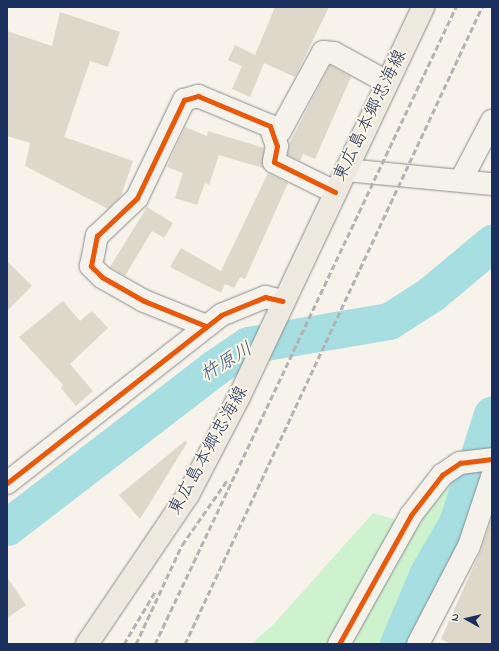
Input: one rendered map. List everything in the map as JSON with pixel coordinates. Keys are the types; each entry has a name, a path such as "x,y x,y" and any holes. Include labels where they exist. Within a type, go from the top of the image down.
{"main road":[{"name":"東広島本郷忠海線","path":"87,644 188,495 239,397 423,7"}],"street":[{"path":"274,136 280,131 324,52 334,52 387,82"},
{"path":"206,326 144,301 102,276 91,266 97,236 137,198 184,100 198,96 270,126 277,146 274,162 335,192"},
{"path":"461,180 492,121"},
{"path":"346,170 492,184"},
{"path":"7,483 220,315 265,297 283,302"},
{"path":"339,644 411,515 442,475 460,463 492,459"},
{"path":"418,644 469,546 492,477"}],"green space":[{"path":"446,472 465,475 382,644 251,644 273,625 373,513 407,523"}],"building":[{"path":"275,7 329,7 295,77 264,63 250,97 232,89 242,66 228,60 235,45 255,55"},
{"path":"60,12 120,32 108,67 90,61 64,137 133,161 121,196 108,209 25,166 30,143 7,136 7,31 52,46"},
{"path":"330,65 351,77 315,159 303,154 300,161 288,155 289,144"},
{"path":"185,127 207,136 208,131 264,148 263,168 219,155 209,185 205,183 197,205 175,198 183,173 167,167"},
{"path":"268,173 288,183 245,279 240,277 234,288 225,284 221,293 170,267 181,248 221,271"},
{"path":"147,207 173,223 164,238 152,231 125,276 110,267"},
{"path":"7,261 32,286 7,311"},
{"path":"63,301 80,321 92,311 108,328 70,364 93,391 76,406 61,388 63,385 19,337"},
{"path":"185,441 187,443 140,519 119,495"},
{"path":"491,519 492,644 451,644 441,639 481,550"},
{"path":"7,577 26,605 7,618"}],"waterway":[{"name":"杵原川","path":"7,527 214,368 248,345 389,321 431,294 492,243"},
{"path":"398,644 428,573 457,523 492,414"}],"railway":[{"path":"155,644 456,7"},
{"path":"185,644 482,7"},
{"path":"136,644 182,545 228,479"},
{"path":"124,644 155,592"}],"cycle path":[{"path":"206,326 144,301 102,277 91,266 97,236 137,198 184,100 198,96 270,126 277,146 274,162 335,192"},
{"path":"7,483 221,315 265,297 283,301"},
{"path":"339,644 411,515 442,475 460,463 492,459"}]}
